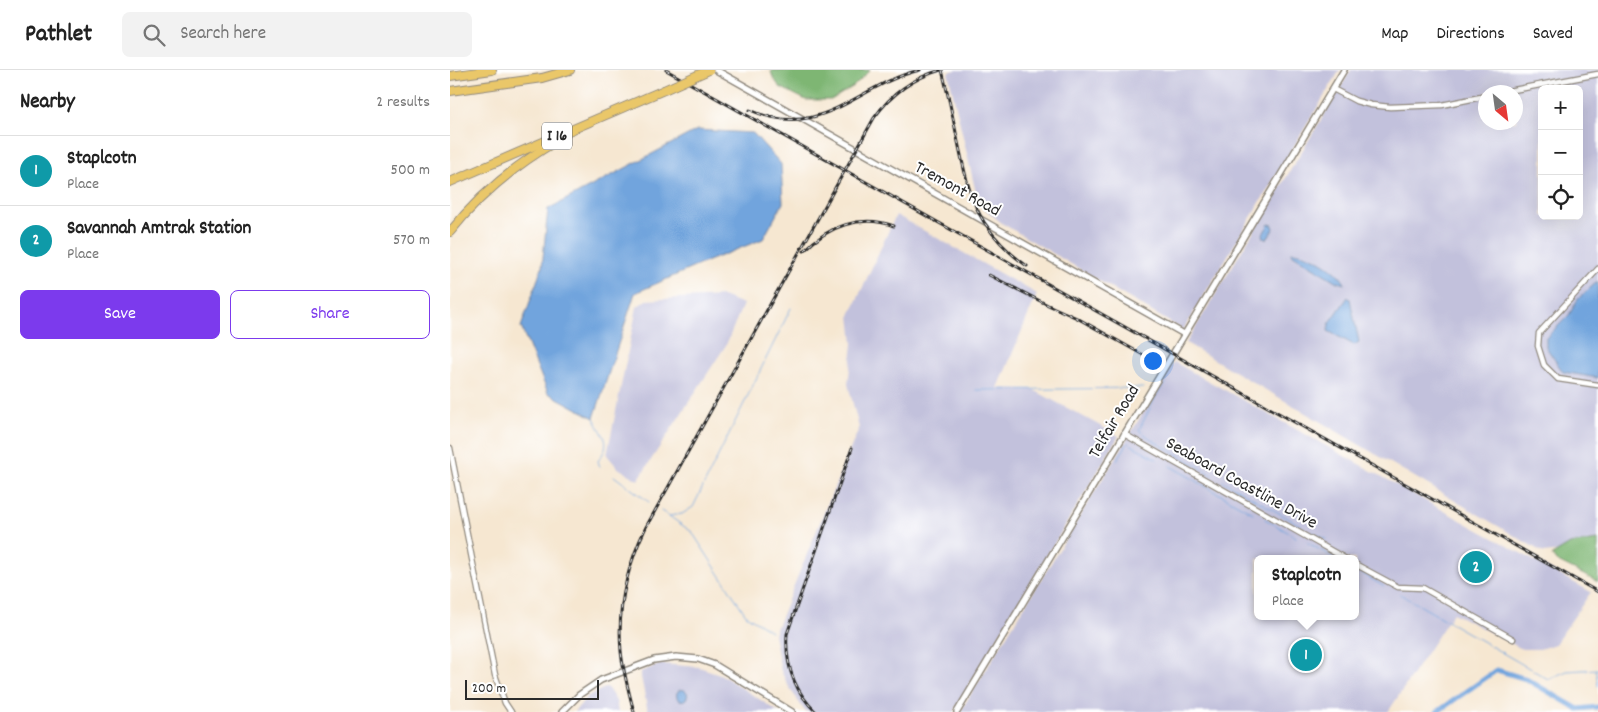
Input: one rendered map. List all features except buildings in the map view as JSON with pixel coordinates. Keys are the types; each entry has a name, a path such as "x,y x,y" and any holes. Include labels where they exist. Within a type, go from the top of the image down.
{"highway":[{"path":"450,76 492,70"},
{"path":"450,92 542,78 570,70"},
{"name":"I 16","path":"450,182 709,70"},
{"path":"450,232 476,203 508,173 539,151 586,124"}],"street":[{"name":"Tremont Road","path":"716,70 1184,334"},
{"name":"Telfair Road","path":"957,712 1344,70"},
{"path":"1523,88 1598,74"},
{"path":"1333,89 1364,103 1390,107 1442,105 1478,98"},
{"path":"1598,269 1539,333 1538,346 1544,365 1558,379 1598,385"},
{"name":"Seaboard Coastline Drive","path":"1124,434 1339,555"},
{"path":"450,448 495,675 505,703 511,712"},
{"path":"1359,566 1398,587 1423,588 1513,639"},
{"path":"562,712 579,694 601,680 654,660 676,657 698,658 715,665 792,712"}],"shaded area":[{"path":"956,70 1340,70 1183,330 1003,224 986,210 976,193 948,72"},
{"path":"1351,70 1598,70 1598,547 1544,553 1186,343"},
{"path":"896,215 1037,294 998,388 1032,389 1119,436 953,712 808,712 804,710 781,671 774,634 859,428 848,384 853,344 850,315"},
{"path":"722,296 743,304 726,345 638,480 618,468 607,455 637,307 646,300"},
{"path":"1174,362 1591,592 1555,644 1540,649 1522,649 1453,613 1388,712 960,712"},
{"path":"661,664 699,667 720,674 779,712 648,712 640,672"},
{"path":"607,687 616,701 618,712 574,712 588,696"}],"green space":[{"path":"870,70 854,86 831,100 806,100 780,87 773,78 771,71"},
{"path":"1598,540 1598,582 1556,561 1552,555 1570,544"}],"water":[{"path":"697,130 753,133 781,164 783,203 763,239 635,293 594,418 548,393 521,327 542,267 548,209"},
{"path":"1269,224 1273,225 1274,229 1267,239 1264,238 1263,234"},
{"path":"1291,252 1306,255 1322,262 1336,272 1345,284 1337,282"},
{"path":"1598,281 1598,378 1563,372 1546,347 1546,338 1569,315 1578,299"},
{"path":"1348,297 1359,342 1354,345 1328,331 1329,324"},
{"path":"682,689 688,695 682,701 676,695"}],"waterway":[{"path":"661,511 669,516 682,514 693,507 791,308"},
{"path":"1169,378 1157,394 1139,430 1212,475"},
{"path":"976,390 1143,388"},
{"path":"594,418 606,444 603,454 598,461 600,467"},
{"path":"1117,460 1128,443 1157,459"},
{"path":"1170,466 1253,513"},
{"path":"614,476 649,502"},
{"path":"1223,481 1300,525"},
{"path":"669,516 692,532 746,615 771,631"},
{"path":"1265,519 1296,537"},
{"path":"1312,532 1326,539"},
{"path":"1308,543 1329,555"},
{"path":"1359,571 1383,586"},
{"path":"1400,594 1548,679 1567,671 1598,669"},
{"path":"1437,712 1497,670 1526,679 1578,709 1598,707"},
{"path":"1596,670 1598,686"}],"railway":[{"path":"666,70 1598,592"},
{"path":"750,110 775,118 798,119 819,115 838,108 897,77 920,70"},
{"path":"634,712 622,659 620,635 622,603 629,572 646,527 874,118 888,101 903,88 912,82 941,70"},
{"path":"942,70 965,173 974,203 993,235 1009,252 1027,266"},
{"path":"804,251 824,235 846,225 869,221 894,226"},
{"path":"989,275 1077,318 1154,361"},
{"path":"816,712 808,704 792,676 789,666 787,634 852,448"}],"place":[{"name":"Savannah Amtrak Station","path":"1476,567"},
{"name":"Staplcotn","path":"1306,655"}]}
